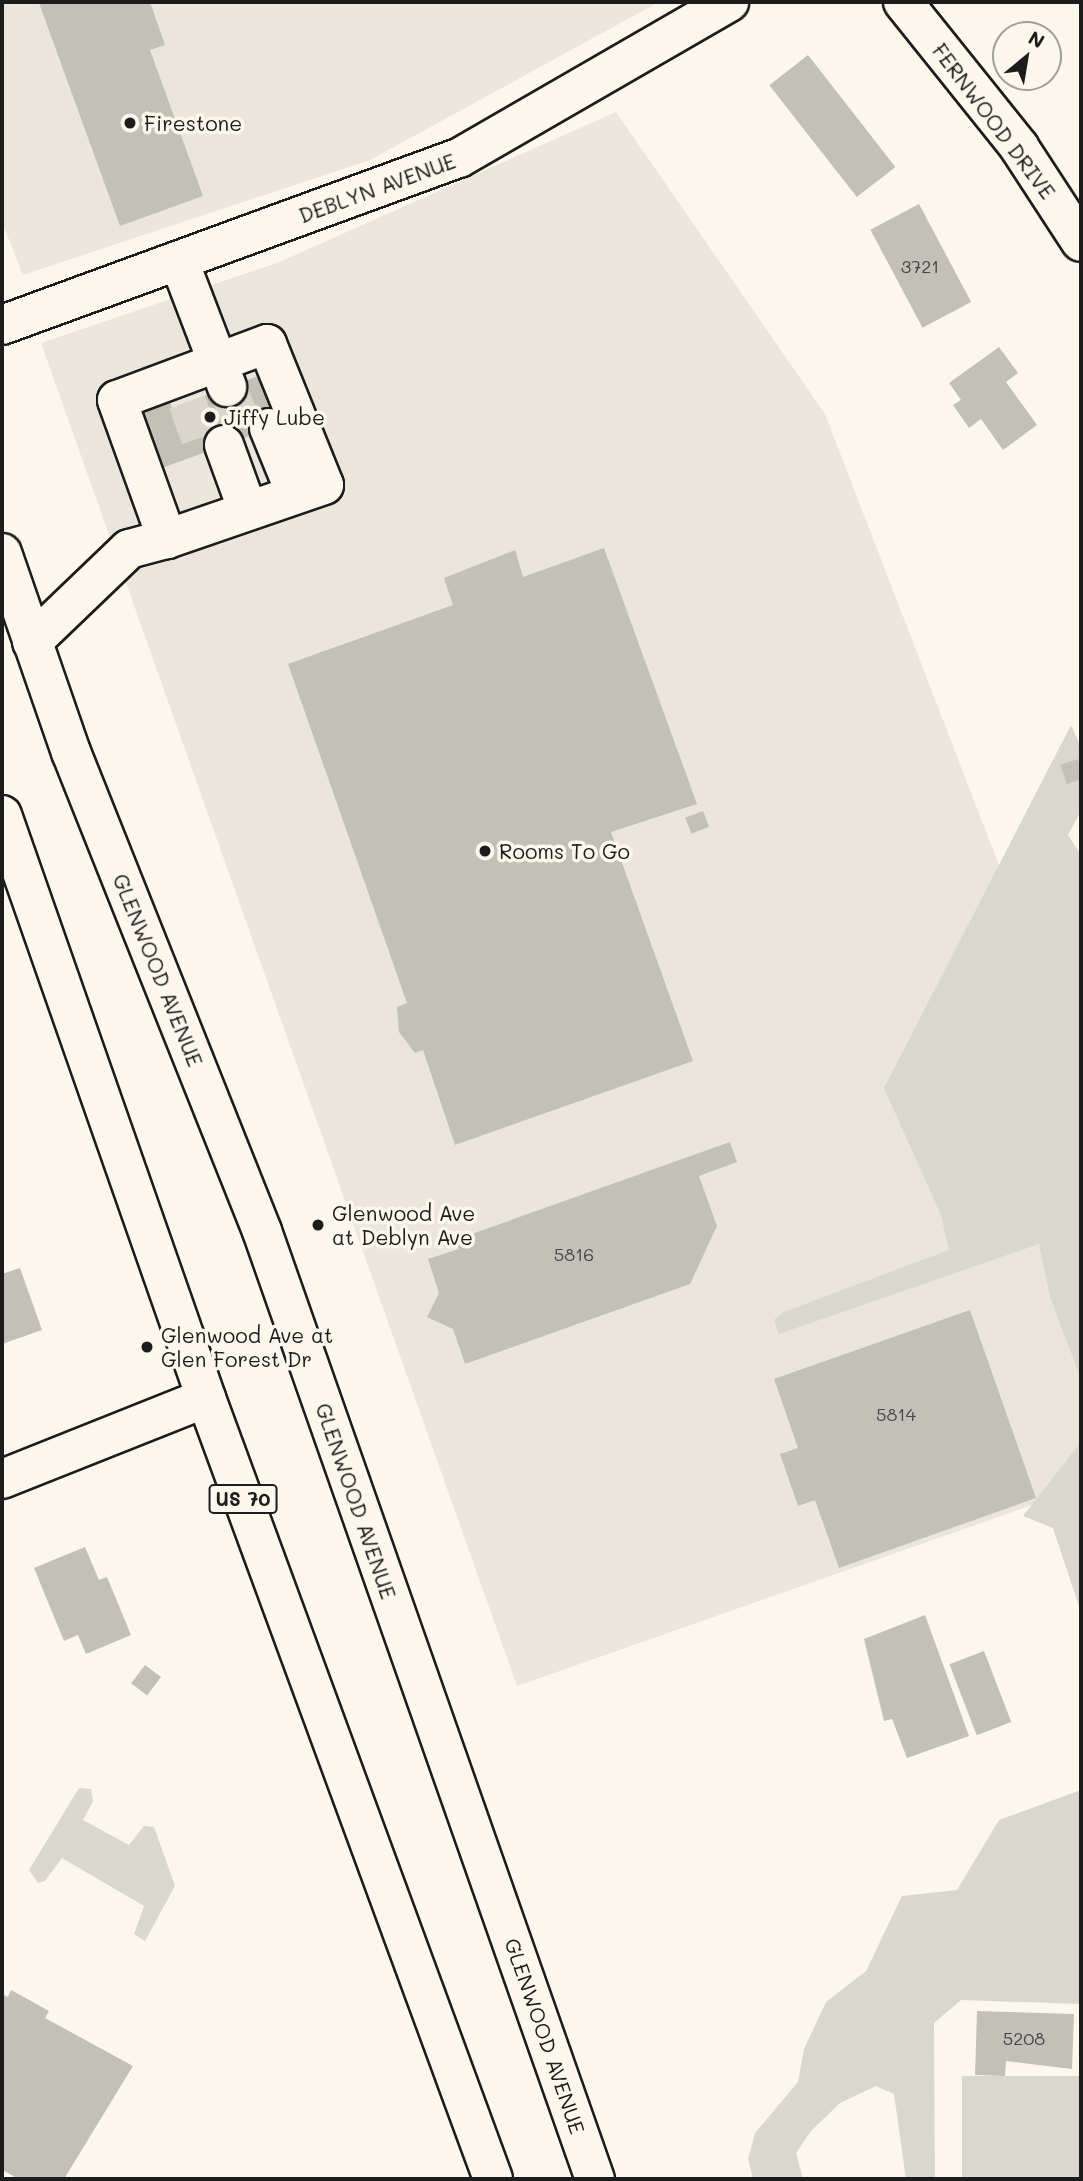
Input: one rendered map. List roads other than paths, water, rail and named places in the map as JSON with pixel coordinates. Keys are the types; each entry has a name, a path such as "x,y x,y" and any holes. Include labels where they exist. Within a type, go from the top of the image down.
{"main road":[{"name":"DEBLYN AVENUE","path":"2,325 459,158 729,2"},
{"name":"FERNWOOD DRIVE","path":"903,2 1019,147 1081,242"},
{"path":"179,261 213,379"},
{"path":"32,642 129,549 167,539 324,485 267,344 213,379 117,400 167,539"},
{"path":"261,506 236,440 261,506"},
{"name":"GLENWOOD AVENUE","path":"2,553 32,642 262,1231 595,2179"},
{"name":"US 70","path":"2,815 206,1398 493,2179"},
{"path":"2,1479 206,1398"}],"tunnel":[{"path":"227,387 247,436"},
{"path":"187,402 205,452"}],"place":[{"name":"Firestone","path":"130,123"},
{"name":"Jiffy Lube","path":"210,417"},
{"name":"Rooms To Go","path":"485,851"},
{"name":"Glenwood Ave at Deblyn Ave","path":"318,1225"},
{"name":"Glenwood Ave at Glen Forest Dr","path":"147,1347"}]}
